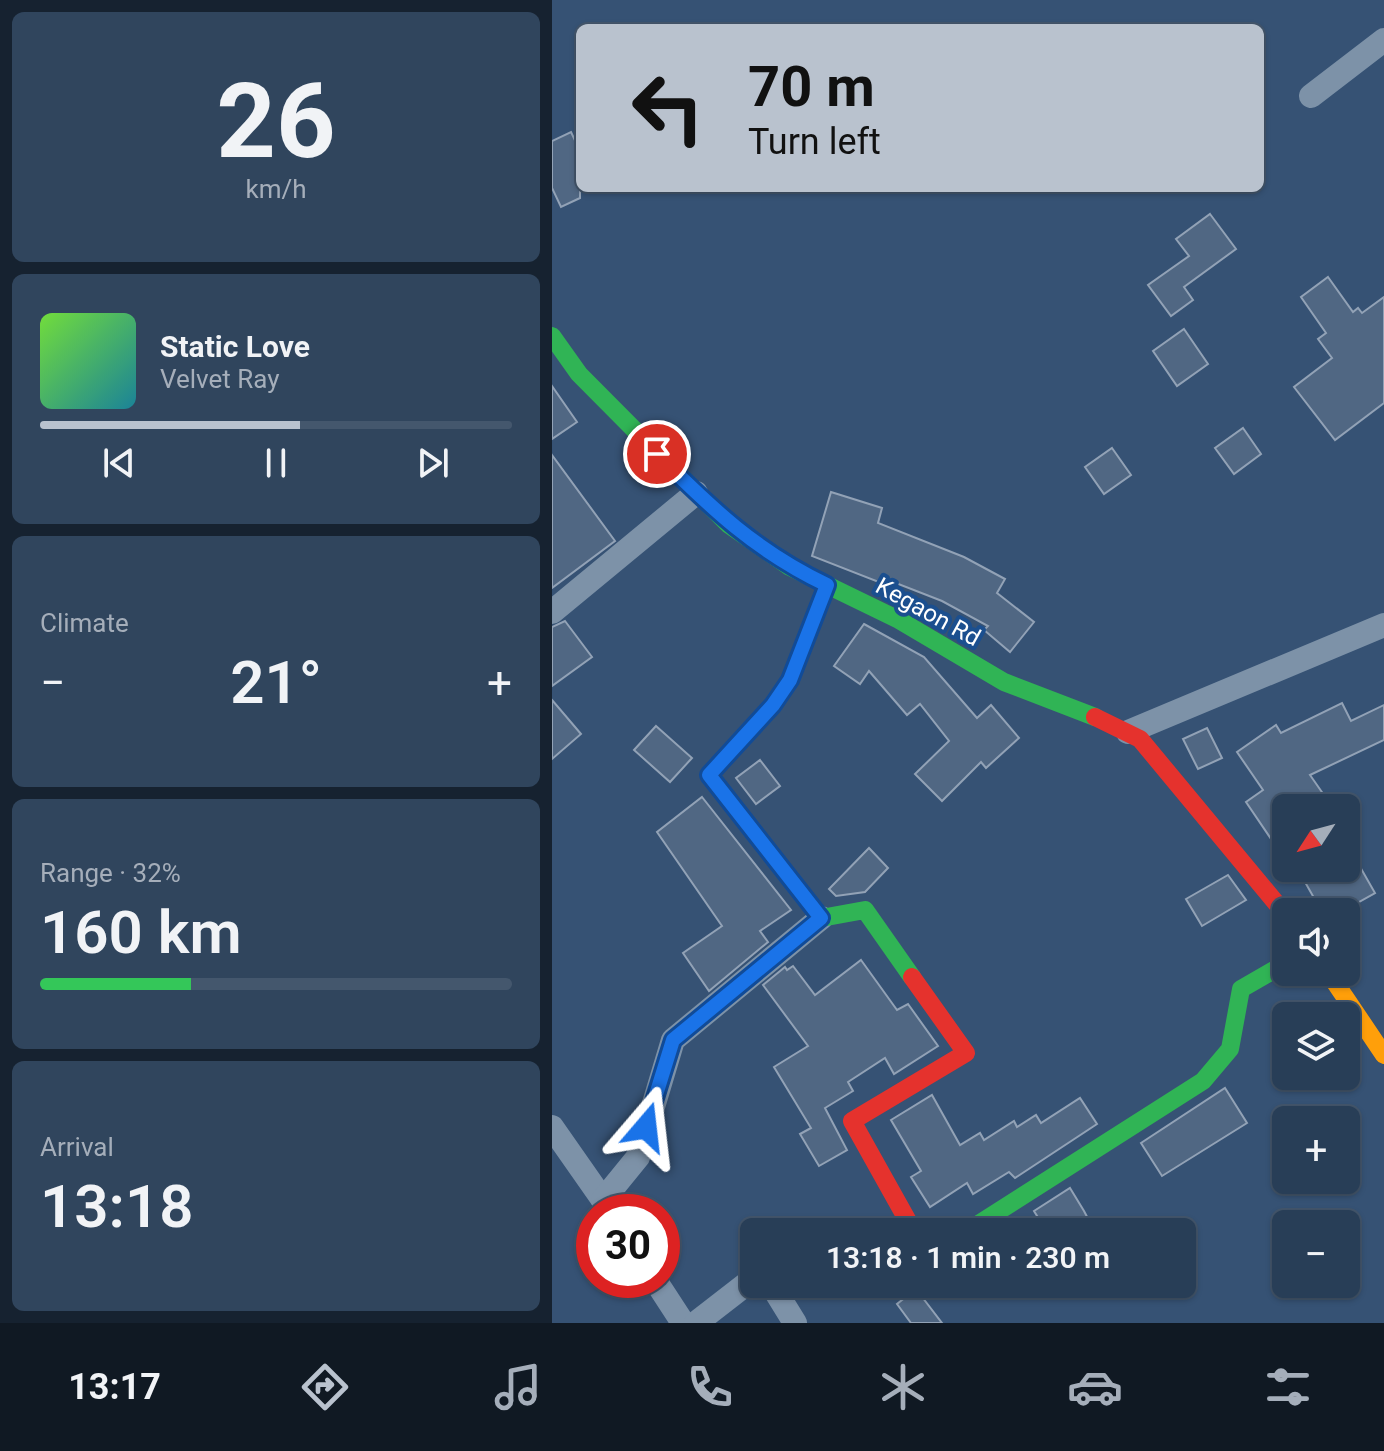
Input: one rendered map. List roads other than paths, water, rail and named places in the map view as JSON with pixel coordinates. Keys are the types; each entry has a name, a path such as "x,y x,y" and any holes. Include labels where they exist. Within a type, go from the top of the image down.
{"street":[{"path":"1311,96 1384,40"},
{"name":"Kegaon Rd","path":"552,336 579,374 696,493 728,524 790,567 899,620 1004,682 1074,706 1140,739 1272,898"},
{"path":"552,612 696,493"},
{"path":"821,918 709,775 773,705 790,680 827,585"},
{"path":"1128,732 1384,625"},
{"path":"615,1194 638,1157 673,1040 821,918 865,910 966,1053 852,1121 906,1218"},
{"path":"988,1218 1203,1081 1230,1049 1241,989 1272,971"},
{"path":"1337,986 1384,1055"},
{"path":"552,1127 599,1194"},
{"path":"696,1323 740,1289"},
{"path":"667,1298 683,1323"},
{"path":"780,1298 795,1323"}]}
